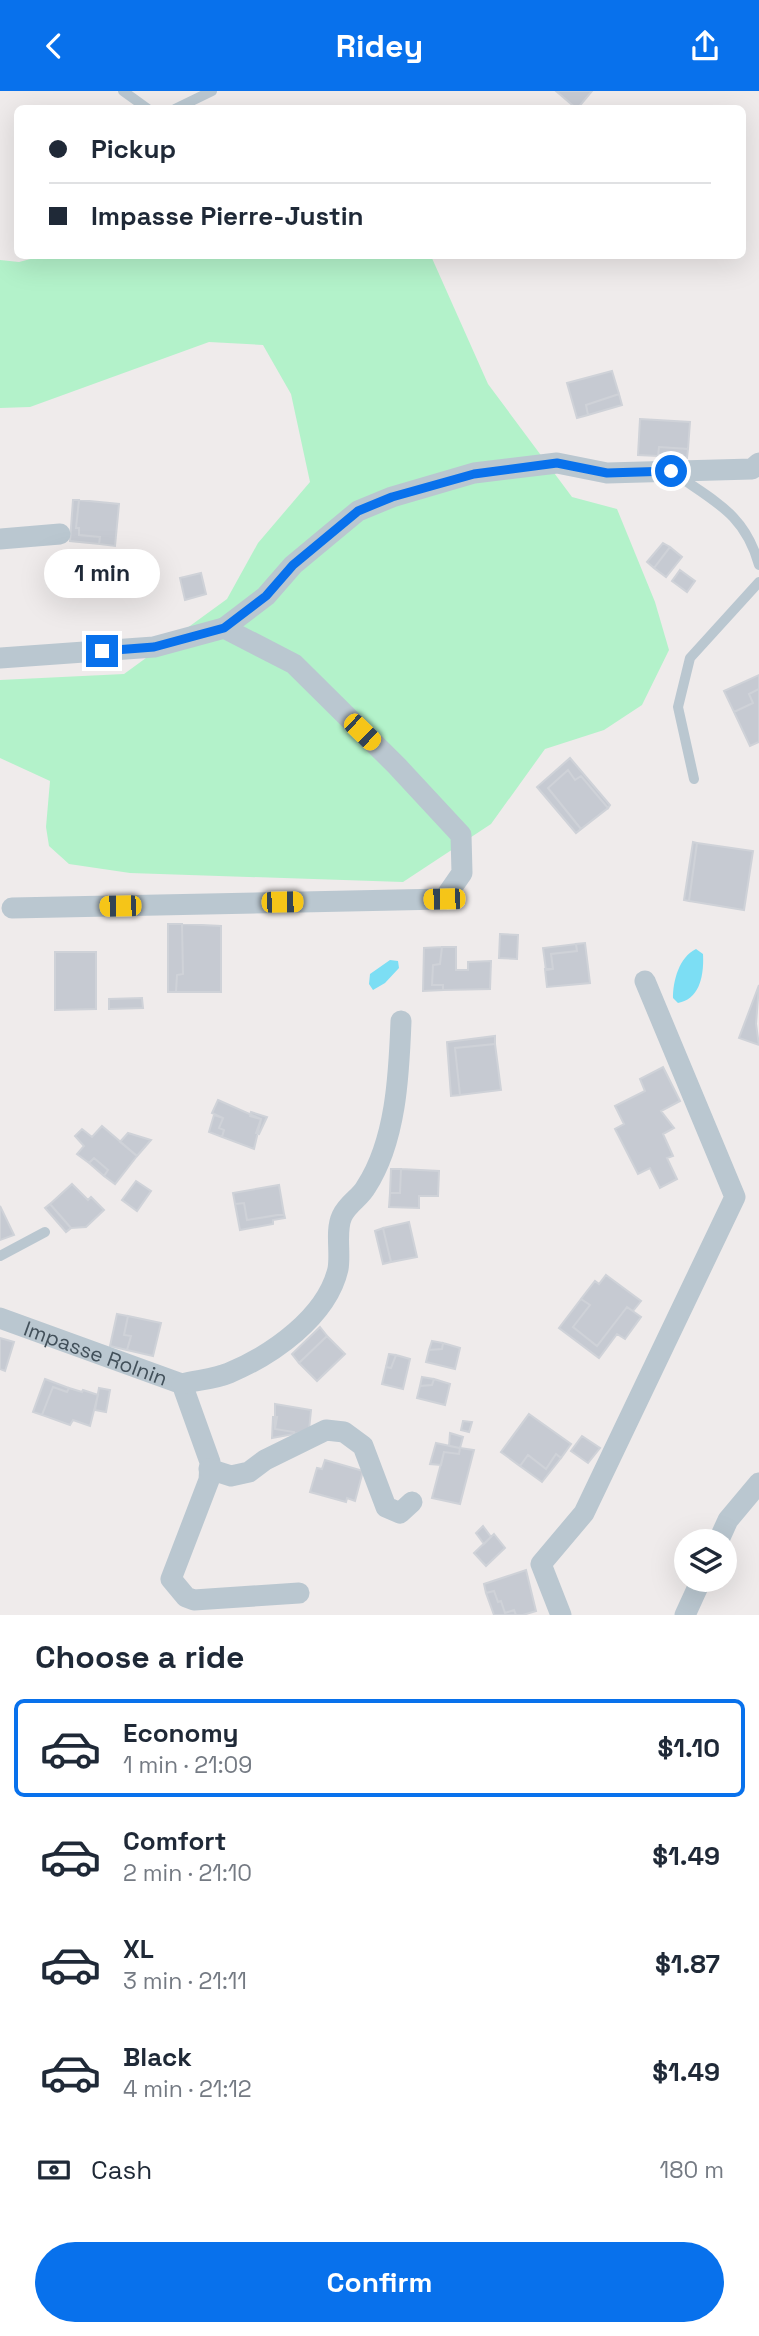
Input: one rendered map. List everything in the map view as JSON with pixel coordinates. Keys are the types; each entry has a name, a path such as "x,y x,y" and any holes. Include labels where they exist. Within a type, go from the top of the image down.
{"street":[{"path":"0,658 154,647 224,628 266,596 293,565 358,511 392,497 474,474 557,463 607,473 752,469 759,463"},
{"path":"0,540 61,534"},
{"path":"12,908 444,899 462,873 461,835 397,766 294,664 224,628"},
{"path":"561,1615 541,1564 584,1513 735,1197 645,981"},
{"path":"182,1384 228,1374 259,1358 300,1328 326,1299 338,1268 340,1220 346,1208 366,1189 377,1166 399,1095 401,1021"},
{"name":"Impasse Rolnin","path":"0,1318 182,1384 210,1462 209,1480 171,1579 177,1588 194,1600 299,1593"},
{"path":"209,1469 231,1476 248,1472 265,1460 326,1430 344,1432 363,1446 386,1507 400,1513 412,1502"},
{"path":"724,1529 728,1520 759,1483"},
{"path":"685,1615 696,1592"}],"lane":[{"path":"123,91 142,105"},
{"path":"183,105 212,91"},
{"path":"671,471 729,511 752,539 759,565"},
{"path":"694,779 678,707 690,658 759,582"},
{"path":"0,1256 46,1231"}],"green space":[{"path":"31,259 432,259 488,384 572,497 617,509 655,602 669,650 642,705 604,730 545,749 491,824 403,882 130,873 69,864 49,846 46,827 50,781 0,758 0,680 124,674 227,599 258,543 310,482 291,394 263,345 209,342 30,407 0,408 0,260 19,262"}],"water":[{"path":"696,949 703,954 700,984 692,996 678,1003 673,998 678,970 685,958"},
{"path":"390,960 398,961 399,968 385,983 373,990 369,984 370,974"}],"building":[{"path":"556,91 592,91 580,105 572,105"},
{"path":"612,371 619,394 586,405 588,415 577,418 567,383"},
{"path":"619,394 622,405 588,415 586,405"},
{"path":"640,419 690,422 688,449 659,447 658,456 638,455"},
{"path":"659,447 688,449 687,458 658,456"},
{"path":"73,500 79,500 76,528 79,528 79,535 100,537 99,544 70,541"},
{"path":"79,500 119,504 115,546 99,544 100,537 79,535 79,528 76,528"},
{"path":"663,543 670,547 654,568 647,562"},
{"path":"670,547 682,557 666,577 654,568"},
{"path":"680,570 695,581 687,592 672,581"},
{"path":"201,573 206,594 185,600 180,578"},
{"path":"759,675 759,689 749,694 753,703 734,712 724,691"},
{"path":"759,689 759,742 750,746 734,712 753,703 749,694"},
{"path":"570,758 610,805 608,808 581,776 575,780 568,770 548,788 581,829 576,833 537,787"},
{"path":"568,770 575,780 581,776 608,808 581,829 548,788"},
{"path":"693,842 697,843 689,901 684,900"},
{"path":"697,843 753,851 744,910 689,901"},
{"path":"168,924 182,924 183,974 177,975 176,992 168,992"},
{"path":"182,924 221,926 221,992 176,992 177,975 183,974"},
{"path":"500,934 518,935 517,959 499,958"},
{"path":"585,943 590,983 547,987 545,969 553,969 551,954 577,951 576,944"},
{"path":"576,944 577,951 551,954 553,969 546,970 543,948"},
{"path":"442,947 456,947 456,970 468,970 468,962 491,961 490,989 443,990 443,985 432,985 433,965 440,964"},
{"path":"442,947 440,964 433,965 432,985 443,985 443,990 423,991 424,948"},
{"path":"55,952 96,952 96,1009 55,1010"},
{"path":"759,985 756,1024 759,1045 739,1038"},
{"path":"142,998 143,1008 109,1009 109,999"},
{"path":"495,1036 495,1044 455,1048 460,1095 451,1096 447,1042"},
{"path":"495,1044 501,1090 460,1095 455,1048"},
{"path":"663,1067 680,1101 661,1111 674,1128 663,1134 673,1156 667,1158 677,1179 660,1188 650,1168 638,1174 615,1129 624,1124 615,1106 645,1091 640,1079"},
{"path":"218,1100 261,1119 254,1149 222,1137 224,1130 219,1128 223,1118 212,1113"},
{"path":"251,1112 267,1117 259,1134 256,1133 261,1119 250,1116"},
{"path":"214,1115 223,1118 219,1128 224,1130 222,1137 209,1132"},
{"path":"102,1126 137,1156 115,1184 104,1176 108,1170 94,1158 89,1163 77,1154 84,1146 75,1136 82,1129 92,1137"},
{"path":"128,1133 151,1140 137,1156 120,1142"},
{"path":"94,1158 108,1170 104,1176 89,1163"},
{"path":"391,1169 401,1169 400,1193 390,1193"},
{"path":"401,1169 439,1171 438,1196 419,1196 419,1208 389,1207 390,1193 400,1193"},
{"path":"136,1181 151,1191 137,1211 122,1200"},
{"path":"72,1184 88,1200 91,1197 104,1210 86,1227 71,1228 50,1204"},
{"path":"279,1185 284,1214 247,1220 244,1203 235,1204 233,1193"},
{"path":"244,1203 247,1220 284,1214 285,1218 273,1220 273,1224 240,1230 235,1204"},
{"path":"50,1204 71,1228 66,1232 45,1208"},
{"path":"0,1206 14,1235 0,1240"},
{"path":"409,1222 417,1257 391,1262 383,1228"},
{"path":"383,1228 391,1262 383,1264 375,1231"},
{"path":"606,1275 641,1301 633,1311 627,1307 597,1346 573,1327 590,1305 581,1299 595,1281 599,1284"},
{"path":"581,1299 590,1305 573,1327 597,1346 627,1307 641,1317 625,1339 617,1334 599,1358 559,1328"},
{"path":"117,1314 128,1316 124,1335 131,1336 127,1350 110,1346"},
{"path":"128,1316 161,1323 153,1356 127,1350 131,1336 124,1335"},
{"path":"320,1327 327,1336 299,1363 292,1354"},
{"path":"327,1336 345,1354 317,1381 299,1363"},
{"path":"0,1338 14,1342 5,1371 0,1369"},
{"path":"432,1341 443,1343 442,1349 429,1350"},
{"path":"443,1343 460,1348 455,1369 426,1362 429,1350 442,1349"},
{"path":"389,1354 396,1355 391,1368 386,1367"},
{"path":"396,1355 410,1359 403,1389 382,1384 386,1367 391,1368"},
{"path":"422,1377 434,1379 432,1385 420,1386"},
{"path":"45,1379 69,1388 67,1392 53,1387 42,1415 33,1412"},
{"path":"434,1379 450,1384 445,1405 417,1398 420,1386 432,1385"},
{"path":"53,1387 67,1392 69,1388 98,1395 90,1426 73,1420 70,1425 42,1415"},
{"path":"99,1388 110,1390 106,1412 95,1410"},
{"path":"275,1404 311,1410 309,1430 294,1434 275,1429"},
{"path":"529,1414 571,1444 561,1458 556,1454 546,1469 528,1455 520,1466 501,1452"},
{"path":"273,1417 277,1417 275,1429 294,1434 272,1438"},
{"path":"463,1421 472,1422 469,1432 461,1430"},
{"path":"450,1433 463,1437 460,1448 449,1446"},
{"path":"582,1436 600,1448 588,1463 571,1451"},
{"path":"436,1443 460,1448 459,1454 444,1452 441,1465 430,1464"},
{"path":"460,1448 474,1450 460,1504 432,1498 444,1452 459,1454"},
{"path":"556,1454 561,1458 542,1482 520,1466 528,1455 546,1469"},
{"path":"325,1460 363,1471 355,1501 347,1498 346,1502 310,1492 317,1468 322,1469"},
{"path":"483,1526 491,1537 484,1544 476,1533"},
{"path":"494,1534 505,1548 486,1566 474,1553"},
{"path":"526,1570 536,1611 523,1615 516,1615 514,1610 505,1613 494,1591 486,1593 484,1584"},
{"path":"494,1591 505,1613 514,1610 516,1615 494,1615 486,1593"}],"route":[{"path":"102,651 154,647 224,628 266,596 293,565 358,511 392,497 474,474 557,463 607,473 671,471"}]}
